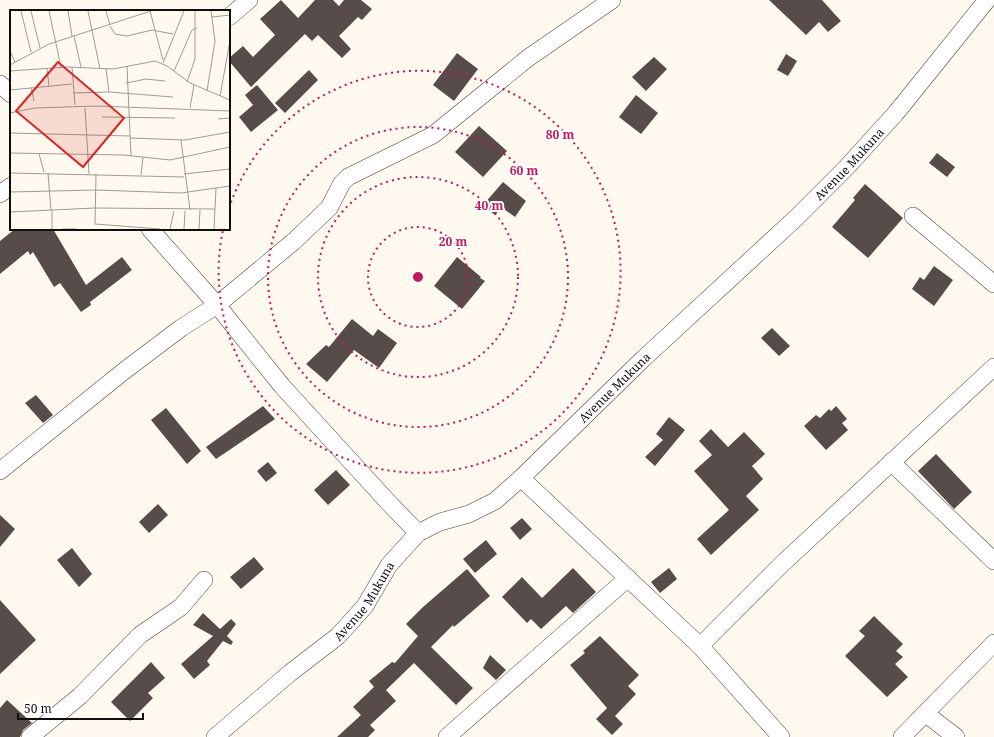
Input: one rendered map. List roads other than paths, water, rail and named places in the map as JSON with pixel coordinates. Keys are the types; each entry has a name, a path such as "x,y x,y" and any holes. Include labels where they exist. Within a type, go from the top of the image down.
{"street":[{"path":"230,16 249,0"},
{"path":"0,471 131,366 181,328 217,305 305,231 333,202 342,183 348,177 433,134 528,58 612,0"},
{"name":"Avenue Mukuna","path":"215,737 290,673 343,631 365,606 389,565 418,533 440,522 470,514 494,501 521,478 643,359 796,218 846,168 896,114 987,0"},
{"path":"0,84 10,93"},
{"path":"0,194 10,187"},
{"path":"914,216 994,284"},
{"path":"151,230 217,305 282,386 418,533"},
{"path":"700,646 782,564 994,367"},
{"path":"891,462 994,561"},
{"path":"521,478 700,646 781,737"},
{"path":"447,737 628,578"},
{"path":"30,737 80,696 140,635 181,607 204,580"},
{"path":"902,737 994,643"},
{"path":"926,714 956,737"}]}
